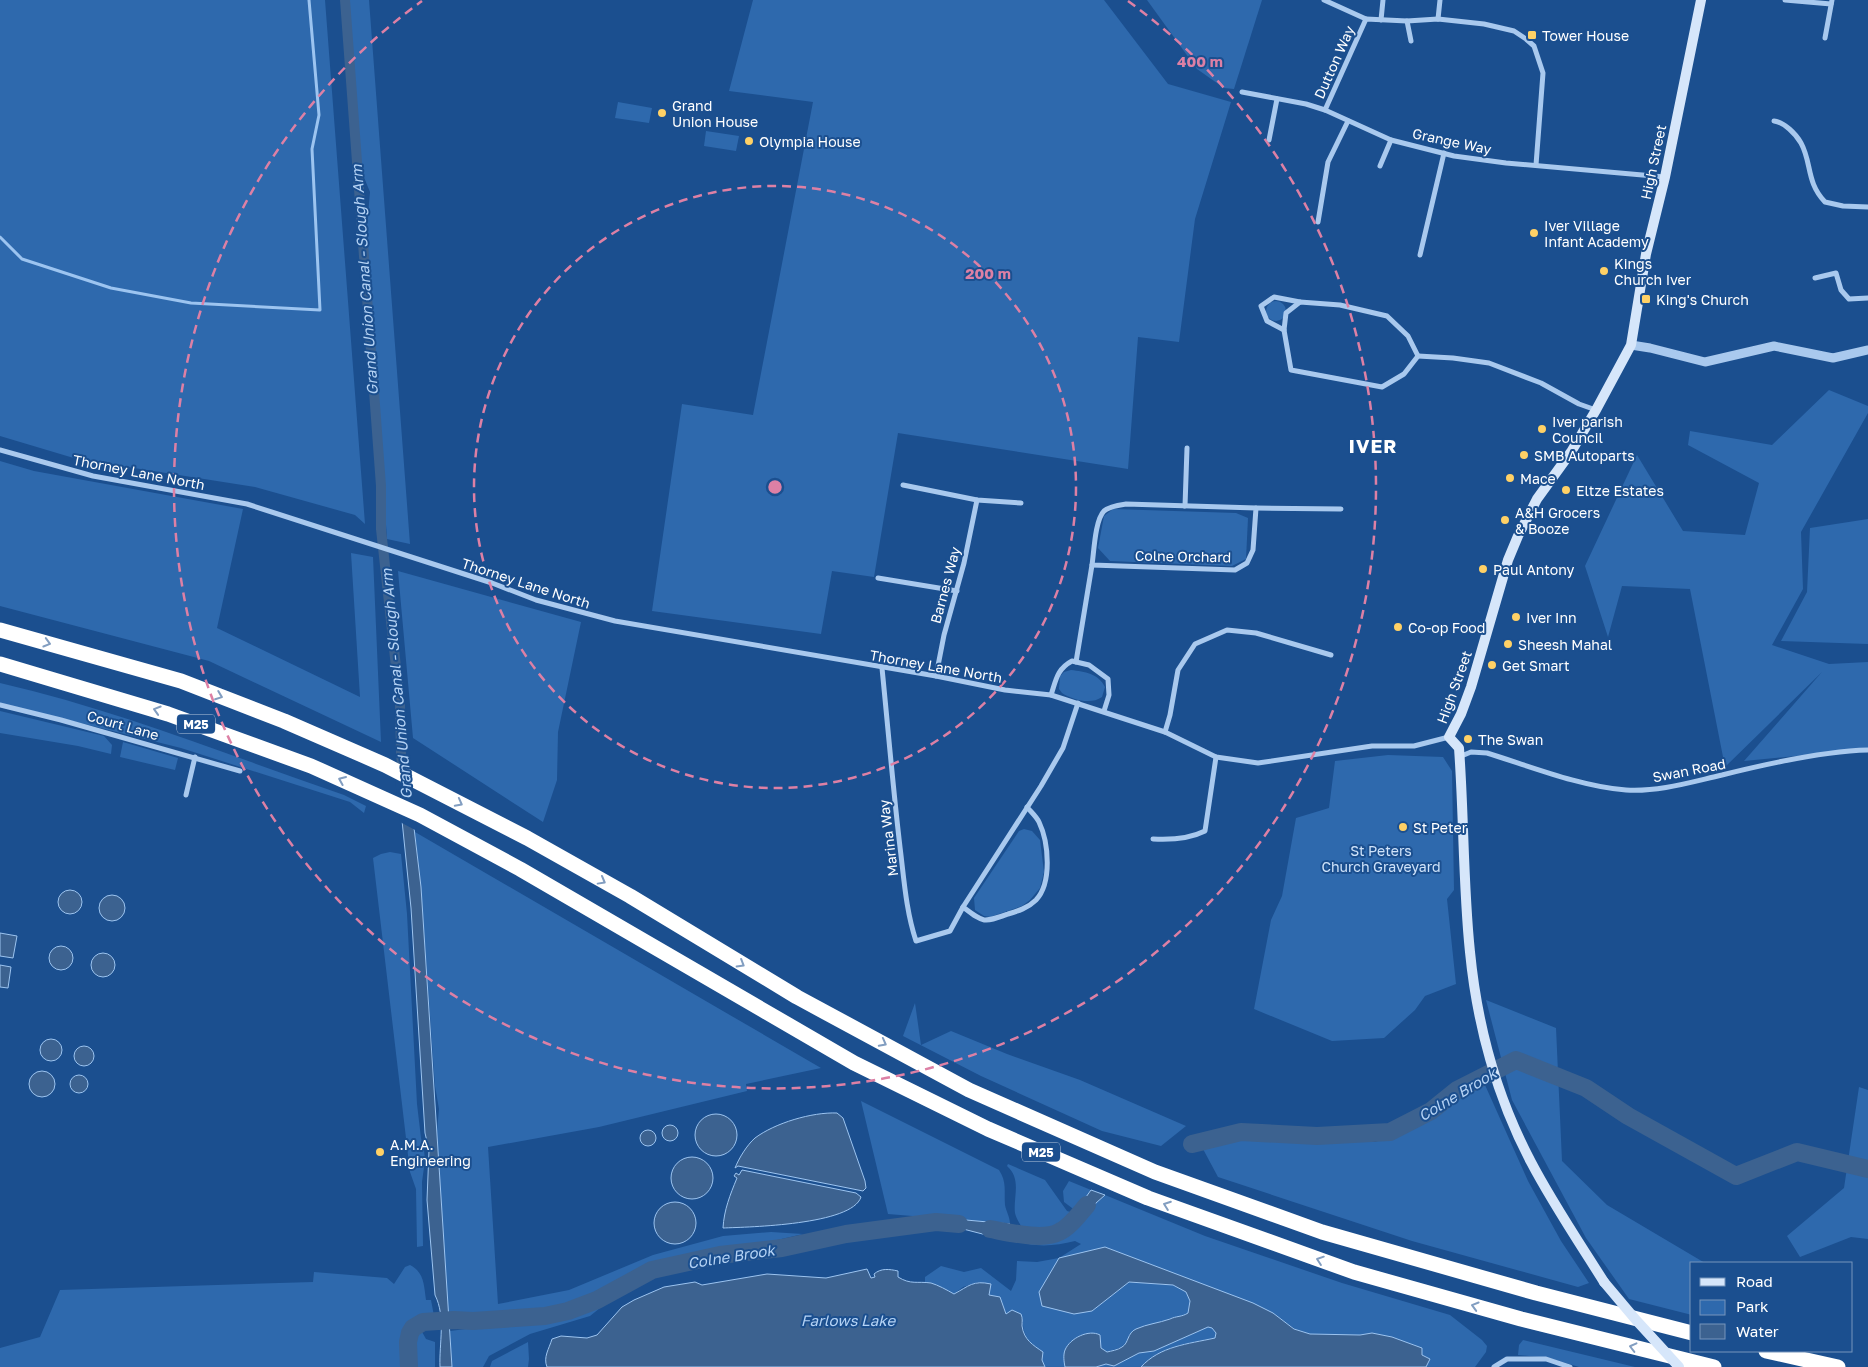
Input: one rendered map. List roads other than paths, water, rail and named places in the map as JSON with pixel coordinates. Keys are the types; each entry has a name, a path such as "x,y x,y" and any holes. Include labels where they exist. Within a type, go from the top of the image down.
{"highway":[{"name":"M25","path":"0,630 180,681 284,721 386,765 526,838 630,896 797,998 969,1090 1156,1172 1313,1229 1536,1293 1690,1332"},
{"name":"M25","path":"0,664 168,714 311,766 420,814 520,869 854,1063 988,1129 1148,1198 1354,1272 1520,1319 1714,1367"},
{"path":"1770,1352 1838,1367"}],"main road":[{"name":"High Street","path":"1449,737 1461,714 1471,687 1508,560 1518,536 1537,499 1571,452 1596,410 1631,345 1646,254 1665,177 1701,0"},
{"path":"1449,737 1459,748 1470,954 1487,1045 1500,1091 1530,1161 1559,1212 1604,1282 1679,1367"}],"street":[{"path":"1324,0 1366,19"},
{"path":"1381,20 1384,0"},
{"path":"1438,19 1440,0"},
{"path":"1785,0 1832,2 1825,38"},
{"name":"Dutton Way","path":"1325,110 1366,19 1407,21 1438,19 1484,24 1514,31 1534,46 1543,73 1536,165"},
{"path":"1407,21 1411,41"},
{"name":"Grange Way","path":"1242,92 1306,104 1325,110 1391,140 1444,153 1506,163 1665,177"},
{"path":"1269,140 1276,99"},
{"path":"1318,222 1328,162 1348,121"},
{"path":"1774,121 1779,121 1802,144 1814,186 1825,202 1838,206 1868,207"},
{"path":"1380,166 1391,140"},
{"path":"1420,255 1444,153"},
{"path":"1815,278 1836,273 1841,290 1849,299 1868,298"},
{"path":"1284,330 1267,321 1261,306 1274,297 1300,302 1340,305 1387,316 1408,336 1418,356"},
{"path":"1300,302 1286,313 1284,330 1290,370 1382,387 1404,374 1418,356"},
{"path":"1631,345 1705,362 1774,346 1833,358 1868,350"},
{"path":"1418,356 1489,363 1541,383 1579,404 1596,410"},
{"path":"1185,506 1187,448"},
{"name":"Thorney Lane North","path":"0,450 93,476 247,504 492,583 536,600 615,621 936,676 1006,690 1051,695 1165,732 1216,757 1258,763 1372,746 1414,746 1449,737"},
{"path":"903,485 977,500 1020,503"},
{"name":"Barnes Way","path":"936,676 944,635 957,591 977,500"},
{"path":"1076,662 1098,520 1104,511 1113,506 1126,504 1341,510"},
{"name":"Colne Orchard","path":"1092,565 1235,570 1247,563 1253,550 1256,508"},
{"path":"878,578 957,591"},
{"path":"1165,732 1178,670 1195,644 1227,630 1256,634 1331,655"},
{"path":"1051,695 1056,676 1064,666 1076,662 1089,665 1108,679 1109,695 1104,711"},
{"name":"Marina Way","path":"882,668 903,872 910,923 916,941 950,931 963,907"},
{"path":"1027,807 1039,822 1044,842 1047,869 1045,886 1036,900 1024,909 989,921 979,920 963,907 1063,748 1078,703"},
{"name":"Court Lane","path":"0,705 61,720 240,771"},
{"name":"Swan Road","path":"1459,757 1471,752 1487,753 1593,785 1626,790 1663,789 1737,771 1804,758 1868,750"},
{"path":"186,795 195,757"},
{"path":"1153,839 1168,840 1196,836 1204,831 1216,757"},
{"path":"1494,1367 1507,1359 1546,1358 1570,1367"}],"water":[{"path":"397,772 408,777 421,887 452,1367 440,1367 441,1321 435,1295 427,1200 429,1150 425,1133 411,908"},
{"path":"70,890 79,893 82,902 79,911 70,914 61,911 58,902 61,893"},
{"path":"112,895 121,899 125,908 121,917 112,921 103,917 99,908 103,899"},
{"path":"0,933 17,936 13,958 0,956"},
{"path":"61,946 70,949 73,958 70,967 61,970 52,967 49,958 52,949"},
{"path":"103,953 108,954 114,960 114,970 108,976 103,977 98,976 92,970 91,965 92,960 98,954"},
{"path":"0,965 11,967 8,988 0,987"},
{"path":"51,1039 61,1046 62,1050 55,1060 51,1061 41,1054 40,1050 47,1040"},
{"path":"84,1046 91,1049 94,1056 91,1063 84,1066 77,1063 74,1056 77,1049"},
{"path":"42,1071 51,1075 55,1084 51,1093 42,1097 33,1093 29,1084 33,1075"},
{"path":"75,1075 83,1075 88,1080 86,1091 75,1093 70,1088 70,1080"},
{"path":"837,1113 843,1118 865,1181 866,1188 863,1191 738,1166 735,1168 749,1144 763,1133 783,1123 816,1114"},
{"path":"712,1114 720,1114 731,1120 737,1135 731,1150 720,1156 712,1156 701,1150 695,1139 695,1131 701,1120"},
{"path":"670,1125 678,1133 670,1141 662,1133"},
{"path":"648,1130 656,1138 648,1146 640,1138"},
{"path":"688,1157 696,1157 707,1163 713,1178 707,1193 696,1199 688,1199 677,1193 671,1182 671,1174 677,1163"},
{"path":"742,1170 856,1193 861,1197 854,1206 839,1214 820,1219 798,1223 723,1228 726,1209 737,1178 734,1176 736,1173 739,1175"},
{"path":"1091,1190 1105,1195 1087,1215 1076,1211"},
{"path":"675,1202 690,1208 696,1223 690,1238 675,1244 660,1238 654,1223 660,1208"},
{"path":"1074,1213 1085,1217 1067,1234 1052,1239 1027,1241 1022,1228 1037,1230 1051,1228 1063,1223"},
{"path":"955,1219 1010,1224 1016,1240 998,1238 936,1222"},
{"path":"1105,1247 1253,1303 1273,1313 1294,1329 1310,1334 1360,1335 1372,1333 1392,1337 1422,1348 1422,1355 1430,1359 1426,1367 1141,1367 1157,1354 1166,1350 1215,1338 1216,1333 1212,1328 1208,1327 1154,1351 1139,1353 1114,1366 1106,1364 1096,1367 1065,1367 1065,1350 1075,1338 1085,1334 1096,1333 1100,1335 1101,1348 1107,1352 1119,1349 1136,1329 1188,1313 1190,1301 1186,1292 1173,1285 1129,1282 1092,1311 1074,1314 1042,1306 1039,1292 1059,1258"},
{"name":"Farlows Lake","path":"867,1269 871,1278 875,1277 874,1274 879,1271 895,1270 898,1271 898,1277 910,1282 931,1283 954,1294 975,1283 991,1284 989,1295 1000,1297 1006,1314 1012,1310 1021,1314 1023,1331 1030,1342 1043,1352 1042,1360 1045,1367 547,1367 546,1356 552,1339 561,1336 587,1338 597,1335 622,1307 664,1287 695,1282 702,1285 767,1274 826,1278"}],"waterway":[{"path":"0,237 22,259 111,288 191,303 320,310 312,149 319,115 309,0"},
{"name":"Grand Union Canal - Slough Arm","path":"345,0 381,486 381,529 400,704 401,755 404,779"},
{"name":"Colne Brook","path":"1192,1144 1241,1132 1317,1136 1390,1132 1431,1111 1457,1090 1516,1060 1586,1088 1628,1116 1736,1176 1797,1152 1868,1169"},
{"name":"Colne Brook","path":"990,1229 1035,1236 1052,1235 1067,1227 1087,1205"},
{"name":"Colne Brook","path":"409,1367 408,1342 410,1333 413,1328 423,1322 545,1316 568,1311 597,1300 652,1270 720,1255 782,1248 846,1234 936,1222 959,1224"}],"place":[{"name":"Tower House","path":"1532,35"},
{"name":"Grand Union House","path":"662,113"},
{"name":"Olympia House","path":"749,141"},
{"name":"Iver Village Infant Academy","path":"1534,233"},
{"name":"Kings Church Iver","path":"1604,271"},
{"name":"King's Church","path":"1646,299"},
{"name":"Iver parish Council","path":"1542,429"},
{"name":"SMB Autoparts","path":"1524,455"},
{"name":"Mace","path":"1510,478"},
{"name":"Eltze Estates","path":"1566,490"},
{"name":"A&H Grocers & Booze","path":"1505,520"},
{"name":"Paul Antony","path":"1483,569"},
{"name":"Iver Inn","path":"1516,617"},
{"name":"Co-op Food","path":"1398,627"},
{"name":"Sheesh Mahal","path":"1508,644"},
{"name":"Get Smart","path":"1492,665"},
{"name":"The Swan","path":"1468,739"},
{"name":"St Peter","path":"1403,827"},
{"name":"A.M.A. Engineering","path":"380,1152"}],"district":[{"name":"IVER","path":"1373,445"}],"park label":[{"name":"St Peters Church Graveyard","path":"1381,858"}]}
